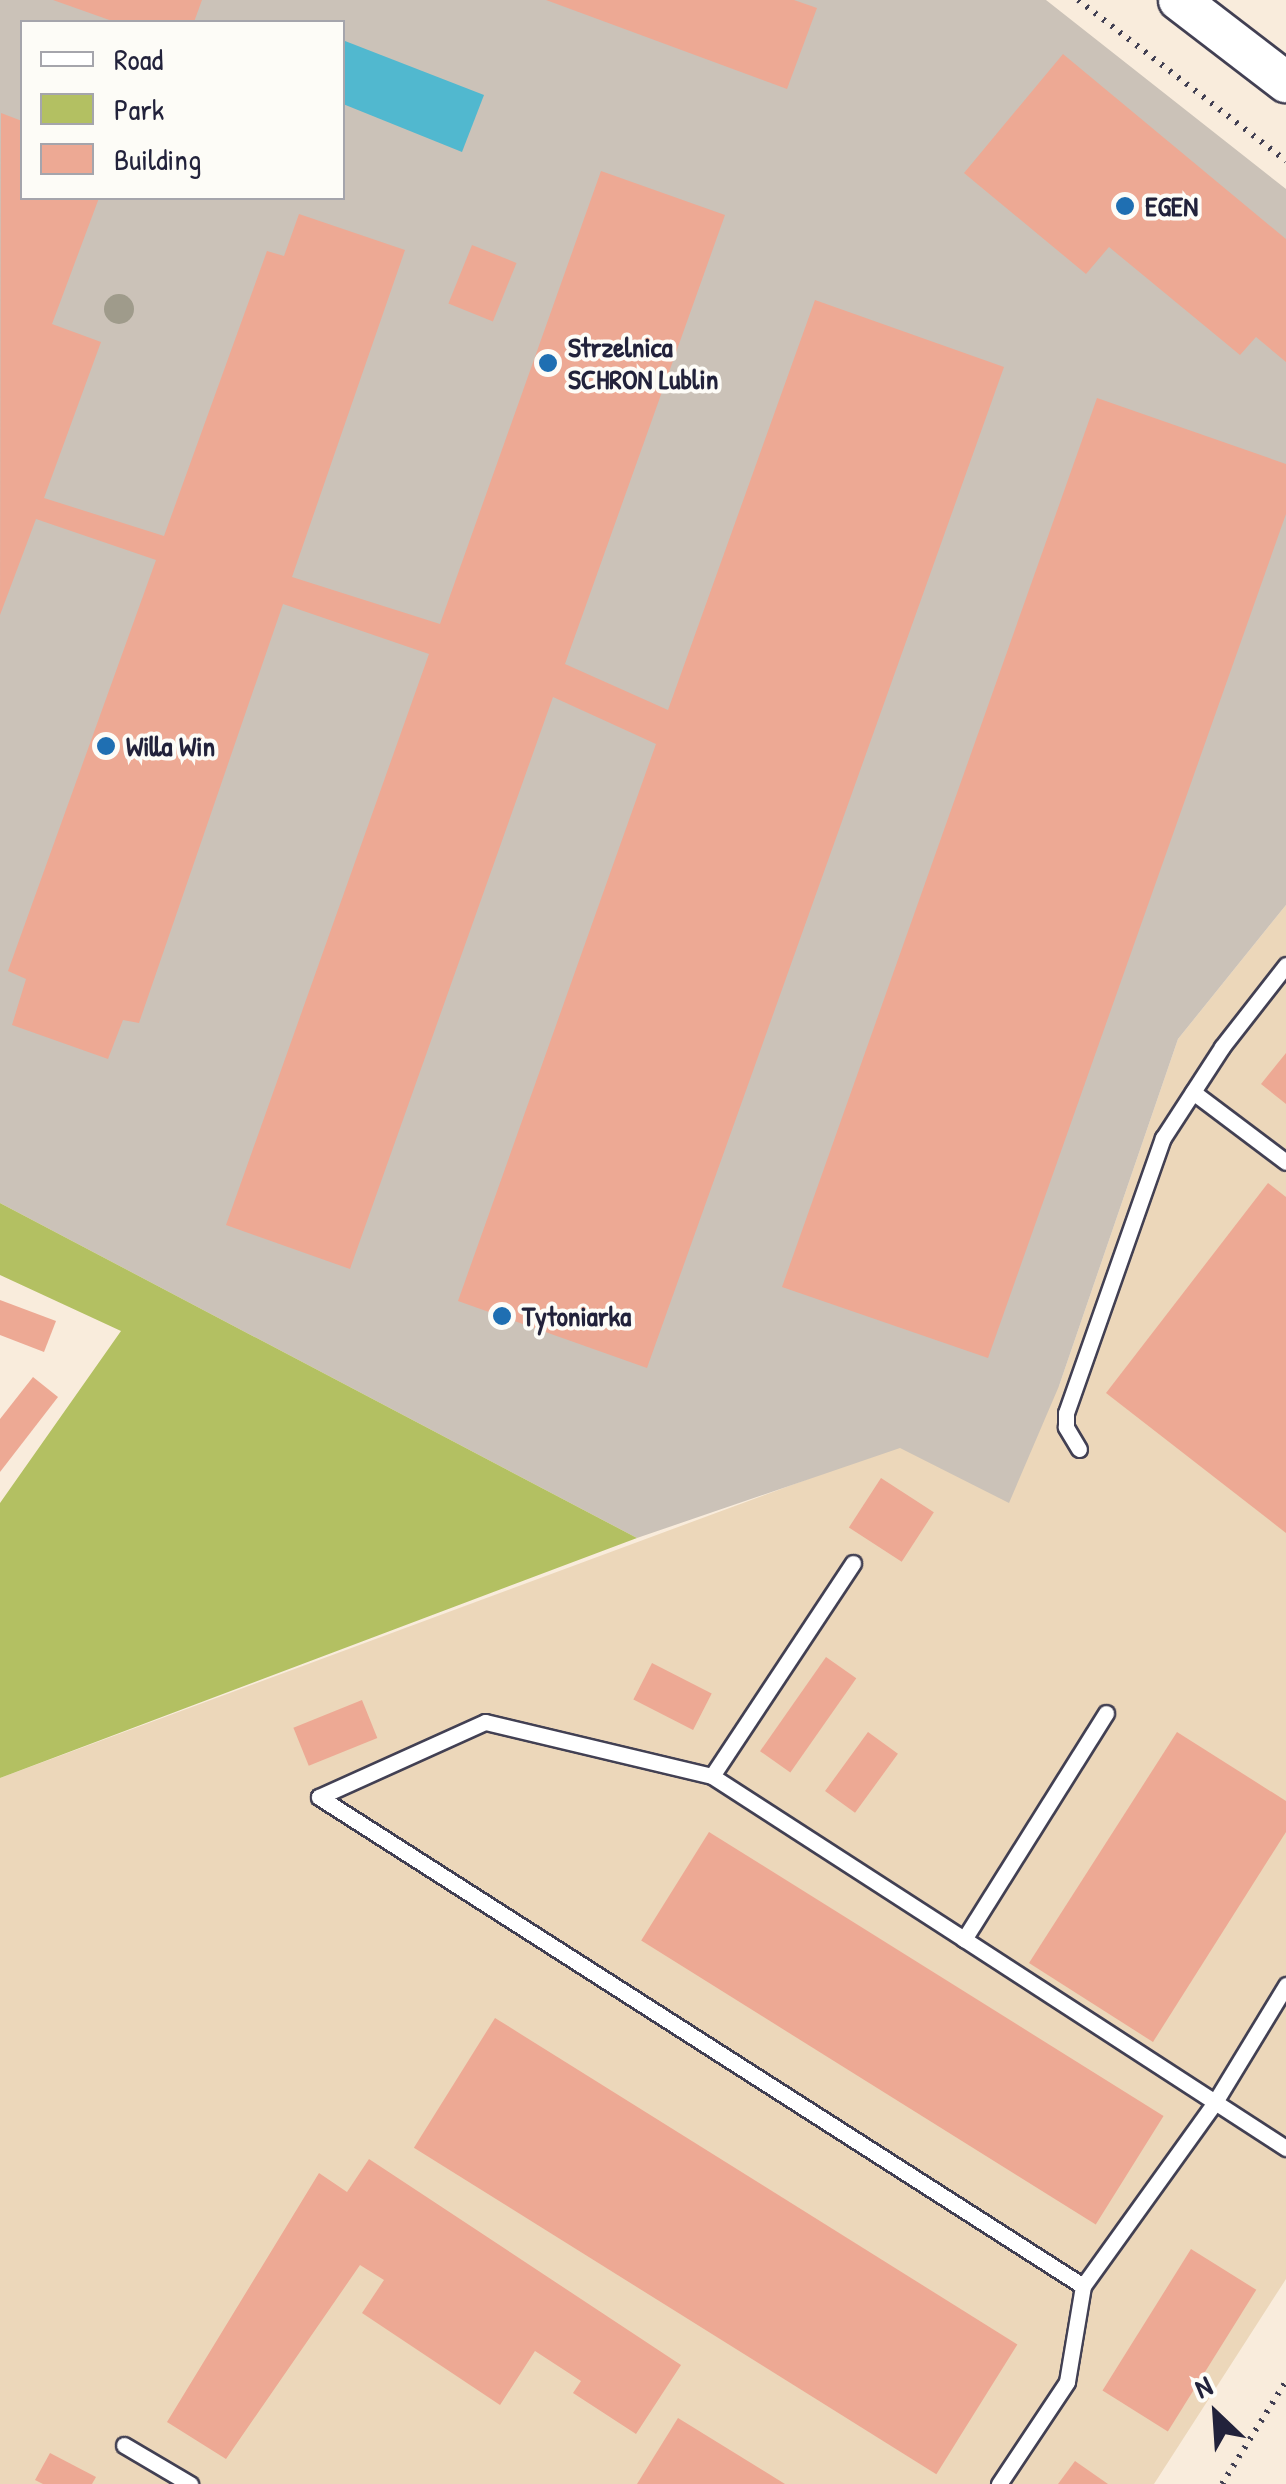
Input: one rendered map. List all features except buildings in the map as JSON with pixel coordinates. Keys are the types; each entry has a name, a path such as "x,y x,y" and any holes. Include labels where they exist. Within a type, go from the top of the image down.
{"street":[{"path":"1179,0 1286,82"}],"lane":[{"path":"1078,1449 1066,1427 1066,1413 1163,1138 1222,1046 1286,965"},
{"path":"1194,1092 1286,1162"},
{"path":"712,1776 853,1563"},
{"path":"964,1940 1106,1714"},
{"path":"1084,2286 319,1797 485,1722 712,1776 1286,2148"},
{"path":"999,2484 1067,2382 1084,2286 1215,2102 1286,1985"},
{"path":"124,2445 190,2484"}],"path":[{"path":"1078,0 1286,161"},
{"path":"1222,2484 1286,2380"}],"shaded area":[{"path":"0,0 1046,0 1286,189 1286,905 1178,1039 1059,1386 1009,1503 900,1448 637,1538 0,1203"},
{"path":"1286,905 1286,2279 1154,2484 0,2484 0,1778 1059,1386 1178,1039"}],"green space":[{"path":"0,1203 637,1538 0,1778 0,1503 121,1331 0,1275"}],"water":[{"path":"345,41 484,95 462,152 345,105"}],"place":[{"name":"EGEN","path":"1125,206"},
{"name":"Strzelnica SCHRON Lublin","path":"548,363"},
{"name":"Willa Win","path":"106,746"},
{"name":"Tytoniarka","path":"502,1316"}]}
